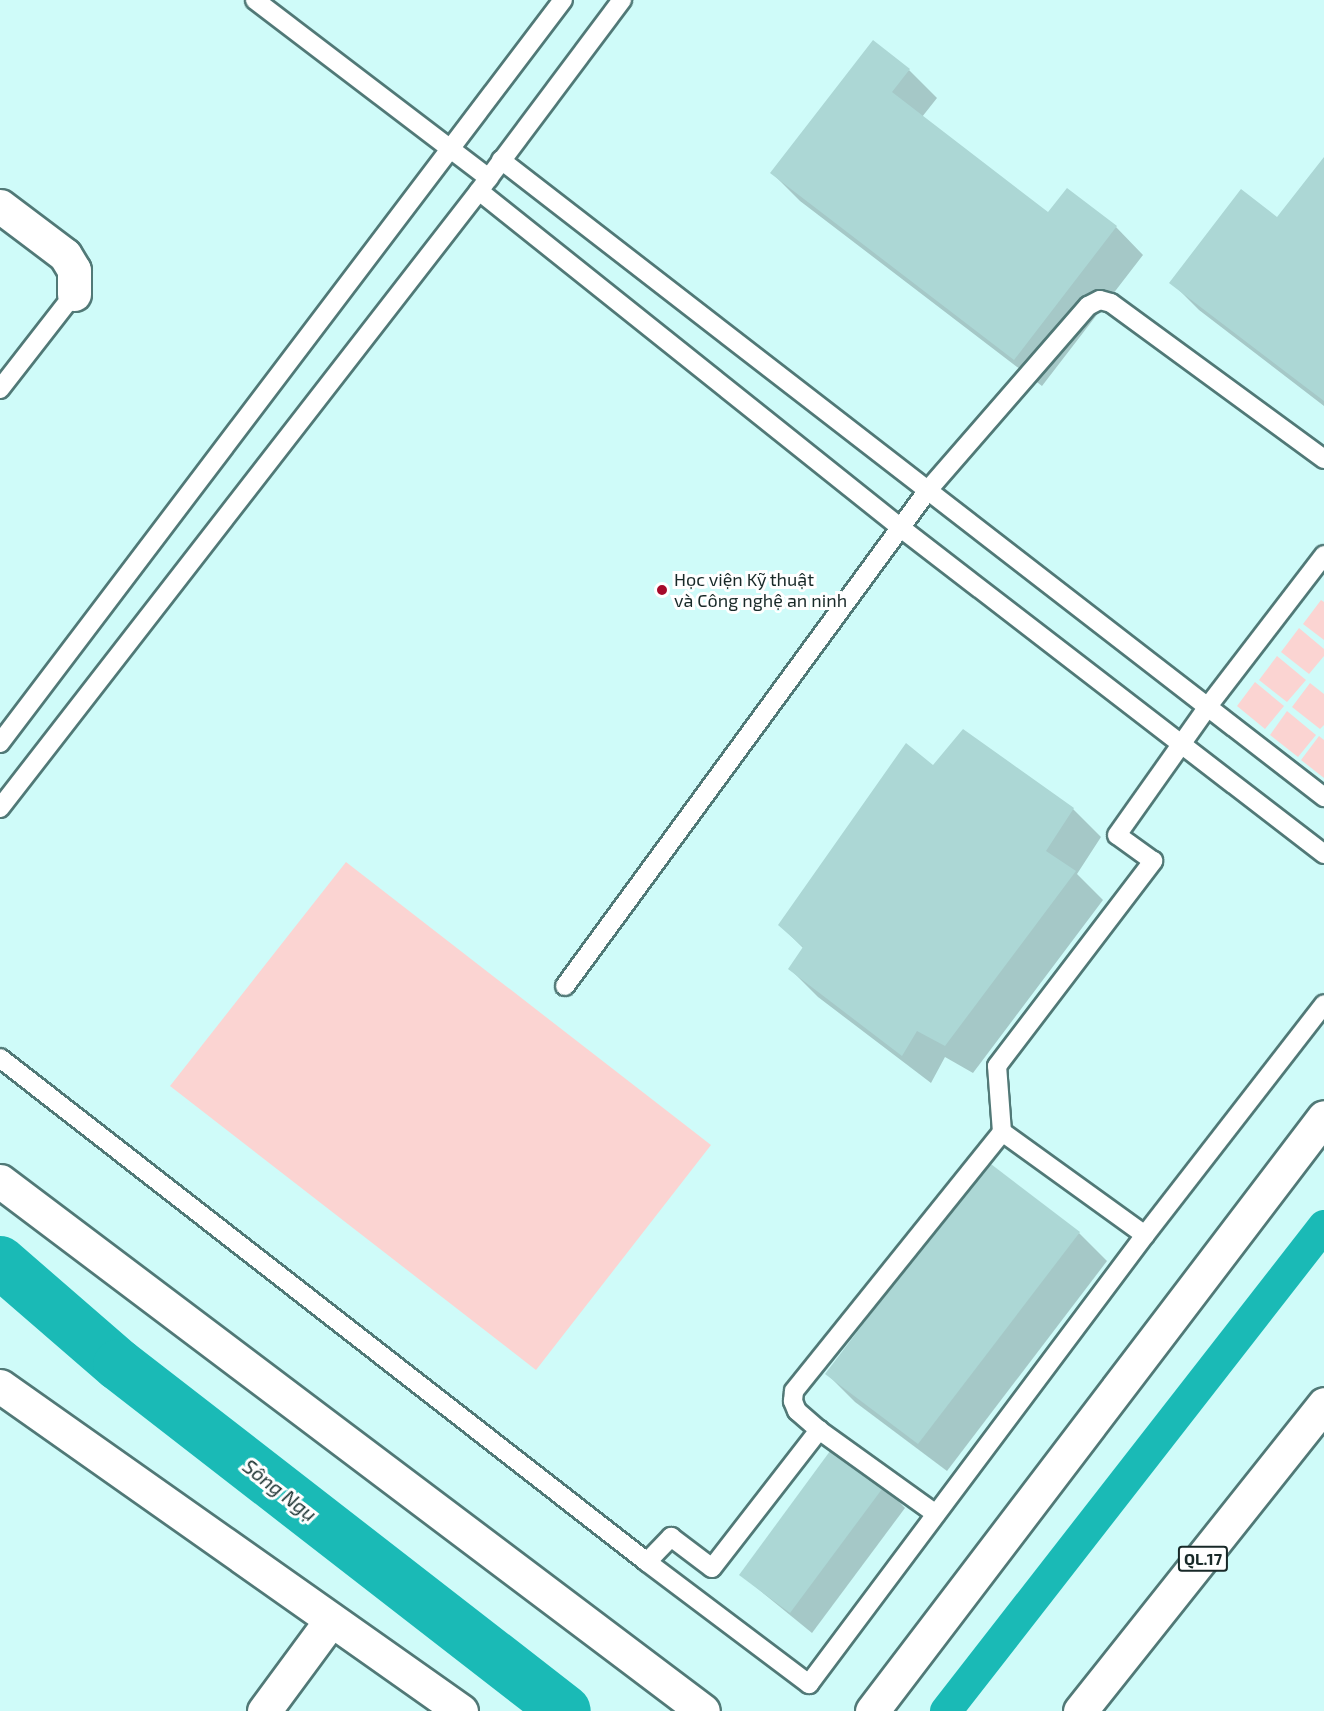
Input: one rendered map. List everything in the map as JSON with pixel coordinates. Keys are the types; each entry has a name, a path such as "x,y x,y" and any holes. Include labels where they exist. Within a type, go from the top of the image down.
{"main road":[{"path":"0,206 65,255 74,270 74,294"},
{"path":"872,1711 1324,1117"},
{"path":"0,1180 703,1711"},
{"path":"0,1386 461,1711"},
{"name":"QL.17","path":"1080,1711 1324,1404"},
{"path":"264,1711 332,1620"}],"lane":[{"path":"255,0 452,150 484,184 901,528 1324,854"},
{"path":"0,743 452,150 563,0"},
{"path":"0,808 484,184 622,0"},
{"path":"501,160 1324,796"},
{"path":"0,389 74,294"},
{"path":"565,986 928,490 1088,306 1100,300 1111,303 1324,459"},
{"path":"936,1514 819,1430 797,1411 793,1401 794,1391 1002,1132 997,1066 1153,861 1117,836 1181,743 1324,555"},
{"path":"0,1058 647,1562 809,1683 1145,1234 1324,1004"},
{"path":"1002,1132 1145,1234"},
{"path":"647,1562 670,1537 712,1568 819,1430"}],"shaded area":[{"path":"1321,600 1324,602 1324,640 1303,624"},
{"path":"1299,628 1324,649 1324,656 1309,674 1281,652"},
{"path":"1277,656 1306,680 1287,702 1259,680"},
{"path":"1255,682 1284,706 1265,729 1237,706"},
{"path":"1310,683 1324,694 1324,725 1320,729 1292,707"},
{"path":"1287,711 1316,735 1298,757 1270,735"},
{"path":"1319,736 1324,740 1324,778 1301,760"},
{"path":"346,862 711,1145 536,1370 170,1086"}],"building":[{"path":"873,40 910,69 892,92 1048,212 1067,188 1117,226 1014,360 770,173"},
{"path":"1324,157 1324,401 1169,283 1241,189 1277,217"},
{"path":"963,729 1074,808 1046,851 1076,871 945,1046 917,1031 902,1056 788,969 803,947 778,925 906,743 933,765"},
{"path":"987,1161 1080,1232 918,1444 825,1374"},
{"path":"833,1447 885,1485 790,1613 739,1575"}],"waterway":[{"path":"946,1711 1324,1226"},
{"name":"Sông Ngụ","path":"0,1262 119,1365 565,1711"}],"place":[{"name":"Học viện Kỹ thuật và Công nghệ an ninh","path":"662,590"}]}
